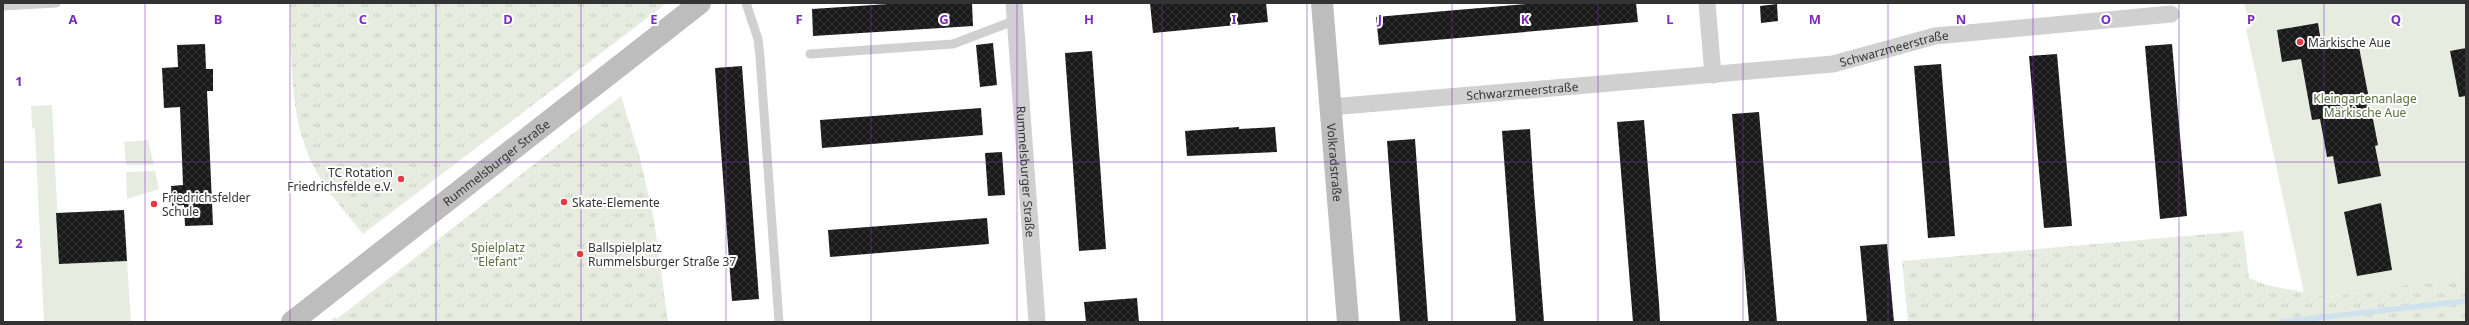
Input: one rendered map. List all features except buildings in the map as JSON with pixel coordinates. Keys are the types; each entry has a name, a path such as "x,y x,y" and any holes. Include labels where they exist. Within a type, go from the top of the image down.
{"street":[{"name":"Rummelsburger Straße","path":"292,322 700,3"},
{"name":"Rummelsburger Straße","path":"1014,3 1037,322"},
{"name":"Volkradstraße","path":"1322,3 1348,322"},
{"path":"1707,3 1713,75"},
{"name":"Schwarzmeerstraße","path":"1331,107 1833,64 1935,36 2171,14"}],"lane":[{"path":"3,6 56,3"},
{"path":"746,3 758,39 760,57 779,322"},
{"path":"810,54 953,44 1016,20"}],"green space":[{"path":"290,3 667,3 363,234 335,200 320,178 302,137 297,115 292,71"},
{"name":"Kleingartenanlage Märkische Aue","path":"2244,3 2466,3 2466,276 2328,297 2304,293 2246,29 2250,28"},
{"name":"Spielplatz \"Elefant\"","path":"621,96 640,158 654,220 668,322 329,322 335,317 337,319"},
{"path":"52,105 60,264 127,261 131,322 44,322 35,129 32,128 31,106"},
{"path":"148,140 154,165 126,165 124,142"},
{"path":"155,171 159,189 127,199 126,172"},
{"path":"2243,231 2249,278 2266,285 2328,297 2466,276 2466,322 1908,322 1902,261"}],"waterway":[{"path":"2282,322 2466,301"}],"place":[{"name":"Märkische Aue","path":"2300,42"},
{"name":"TC Rotation Friedrichsfelde e.V.","path":"401,179"},
{"name":"Skate-Elemente","path":"564,202"},
{"name":"Friedrichsfelder Schule","path":"154,204"},
{"name":"Ballspielplatz Rummelsburger Straße 37","path":"580,254"}]}
